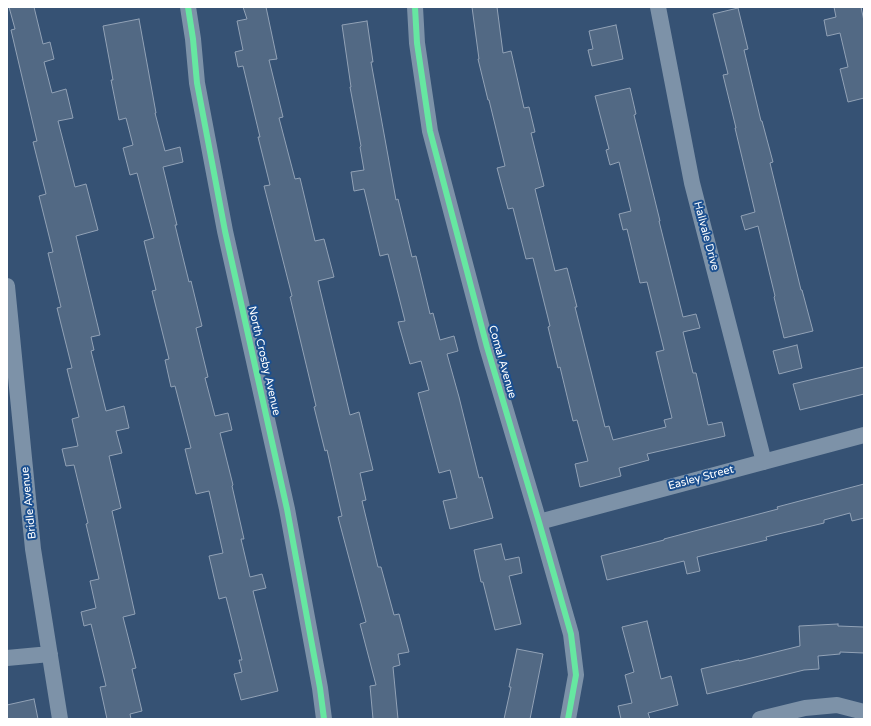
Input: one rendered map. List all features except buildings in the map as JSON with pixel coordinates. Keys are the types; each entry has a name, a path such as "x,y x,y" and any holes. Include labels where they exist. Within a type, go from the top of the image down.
{"street":[{"name":"North Crosby Avenue","path":"188,7 193,39 196,83 225,231 288,509 320,688 324,719"},
{"name":"Comal Avenue","path":"415,7 417,43 430,131 487,346 571,634 576,675 568,719"},
{"name":"Hallvale Drive","path":"658,7 692,183 764,462"},
{"name":"Bridle Avenue","path":"7,286 33,549 60,719"},
{"name":"Easley Street","path":"539,522 864,435"},
{"path":"7,658 50,654"},
{"path":"760,719 805,708 837,705 864,712"}],"cycle path":[{"path":"188,7 193,39 197,83 225,231 287,509 320,688 324,719"},
{"path":"415,7 417,43 430,131 487,347 571,634 576,675 568,719"}]}
